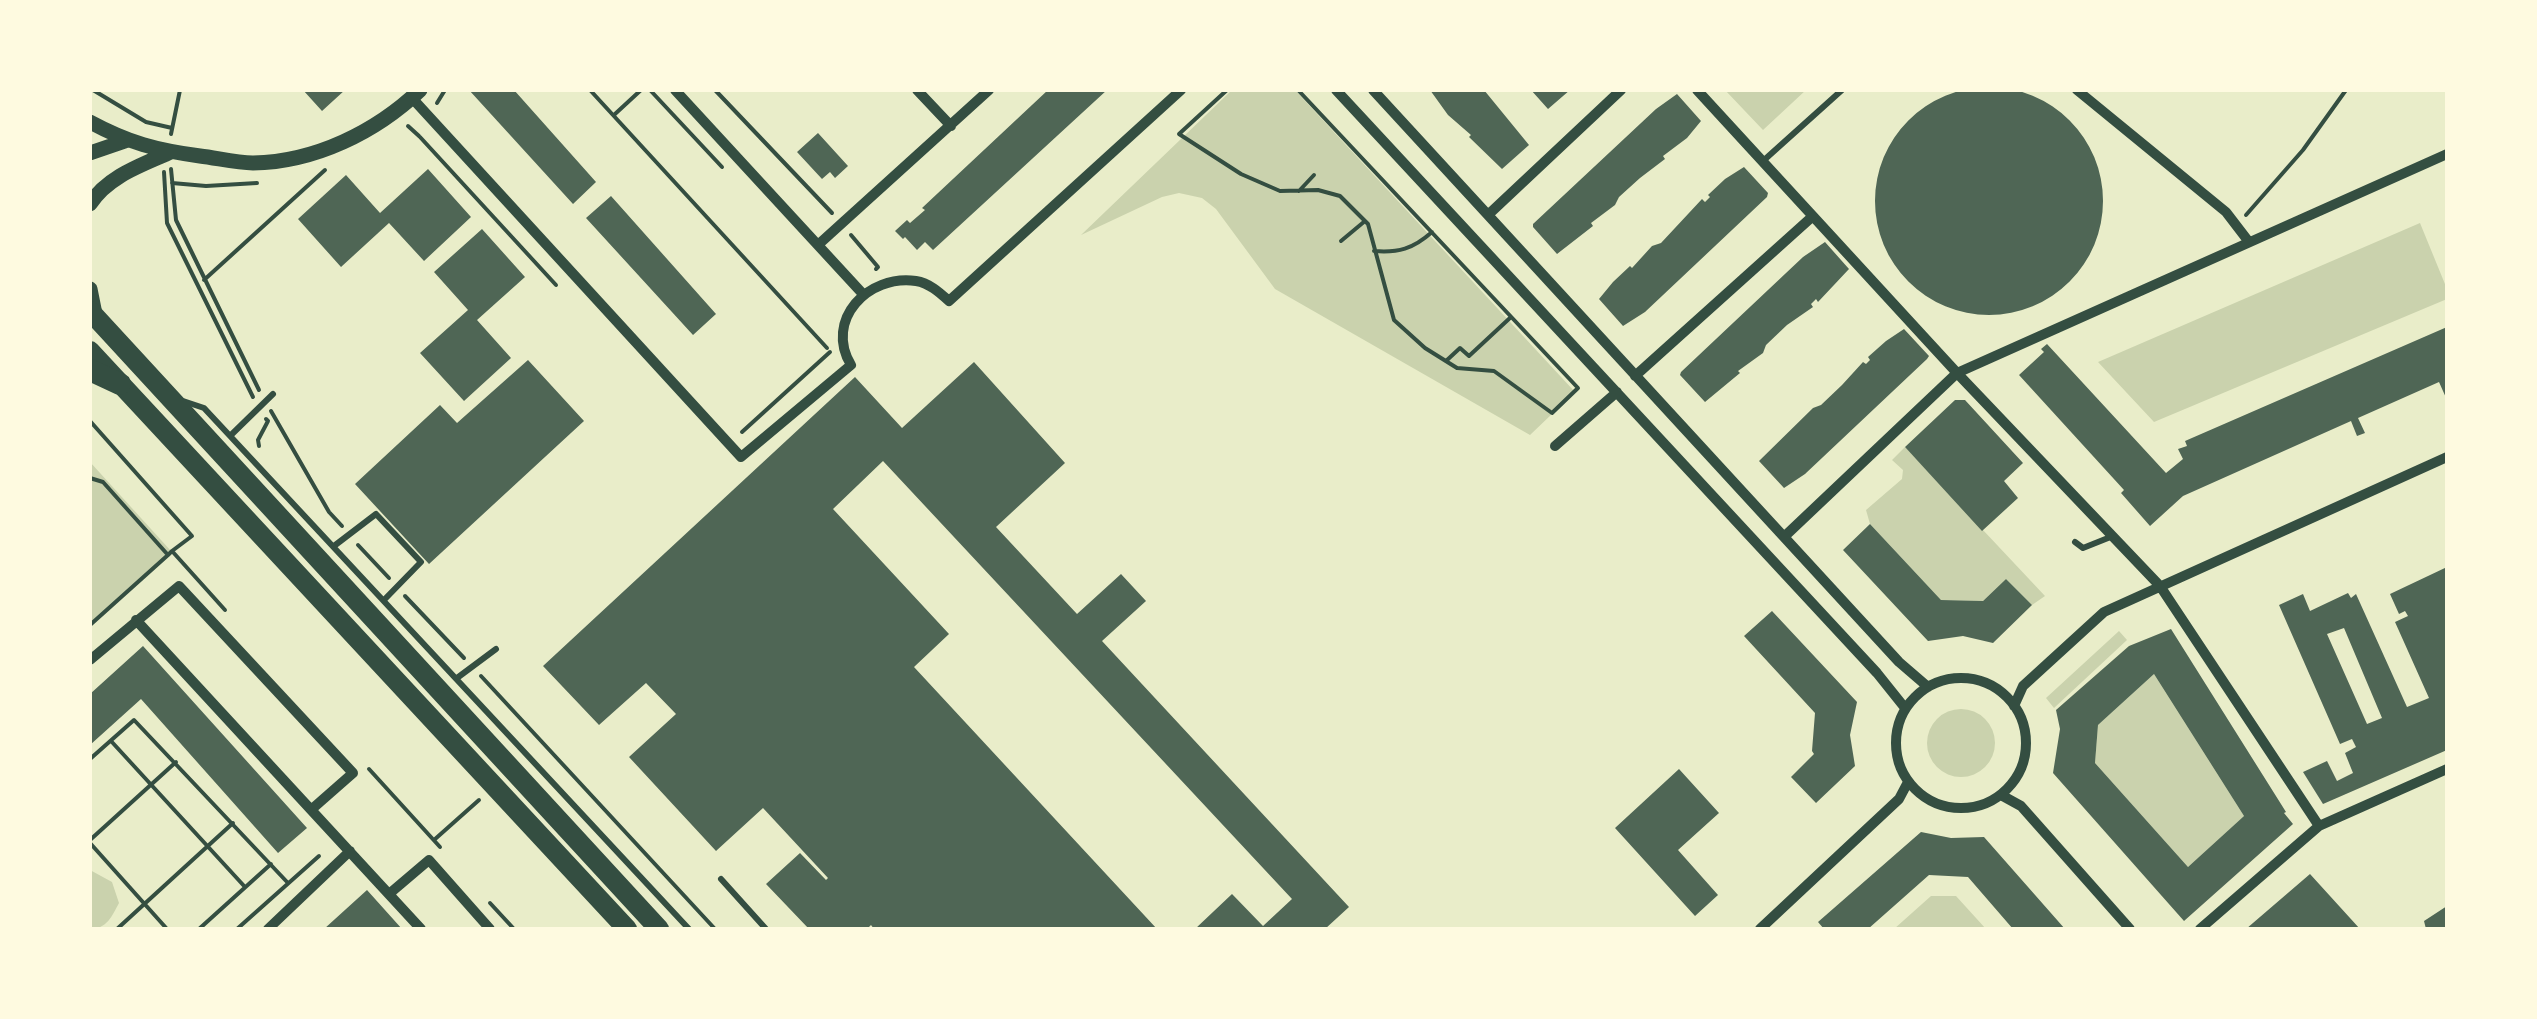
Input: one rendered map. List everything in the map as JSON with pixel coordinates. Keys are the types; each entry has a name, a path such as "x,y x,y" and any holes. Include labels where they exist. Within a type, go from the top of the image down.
{"highway":[{"path":"93,315 659,929"},
{"path":"90,351 626,929"},
{"path":"90,370 120,384"}],"street":[{"path":"674,90 859,290"},
{"path":"918,90 950,126"},
{"path":"819,244 989,90"},
{"path":"90,122 124,141 252,163 290,159 341,144 416,94 436,123 741,457 851,365 844,353 845,328 859,290 892,281 917,281 949,300 1182,90"},
{"path":"1336,90 1877,672 1906,708"},
{"path":"1373,90 1899,662 1928,686"},
{"path":"1489,214 1621,90"},
{"path":"1697,90 1957,373 2160,586 2319,826"},
{"path":"2077,90 2226,212 2249,242"},
{"path":"90,153 124,141"},
{"path":"90,204 98,191 124,174 171,152"},
{"path":"1784,536 1957,373 2447,154"},
{"path":"1635,376 1813,216"},
{"path":"90,288 93,315"},
{"path":"1555,446 1617,392"},
{"path":"2014,706 2024,686 2104,612 2447,457"},
{"path":"90,660 179,586 353,773 312,810"},
{"path":"136,620 421,929"},
{"path":"1972,679 2002,693 2014,706 2026,744 2013,783 2001,795 1978,807 1963,809 1934,804 1908,782 1896,753 1896,736 1906,708 1928,686 1942,680 1972,679"},
{"path":"2002,693 2024,686"},
{"path":"2200,929 2319,826 2447,769"},
{"path":"1767,927 1899,798 1908,782"},
{"path":"2013,783 2020,806"},
{"path":"1899,798 1920,794"},
{"path":"2001,795 2020,806 2130,929"},
{"path":"268,929 350,852"},
{"path":"389,894 428,860 490,929"}],"lane":[{"path":"1762,162 1842,90"},
{"path":"230,436 273,394"},
{"path":"167,395 204,408 688,929"},
{"path":"334,546 376,514 422,562 384,600"},
{"path":"2074,542 2082,548 2113,536"},
{"path":"456,678 496,649"},
{"path":"721,880 766,929"}],"path":[{"path":"93,90 146,122 171,131 180,90"},
{"path":"419,136 445,116 436,106 445,90"},
{"path":"590,90 830,352"},
{"path":"613,115 641,90"},
{"path":"715,90 878,267 859,290"},
{"path":"1227,90 1179,134 1241,174 1280,191 1318,190 1340,196 1364,221 1394,320 1425,348 1457,368 1494,371 1552,413 1578,388 1298,90"},
{"path":"2236,225 2303,150 2346,90"},
{"path":"395,134 408,126 419,136 556,285"},
{"path":"204,280 322,171 337,164"},
{"path":"1299,190 1314,175"},
{"path":"165,184 166,224"},
{"path":"1342,241 1364,221"},
{"path":"1374,251 1397,253 1420,243 1432,232"},
{"path":"1446,361 1460,348 1469,356 1511,317"},
{"path":"738,435 830,352 832,338"},
{"path":"90,421 192,536 172,551"},
{"path":"90,478 102,482 168,554 90,625"},
{"path":"90,759 134,720 288,883 237,929"},
{"path":"110,741 245,887"},
{"path":"167,929 90,841 176,762"},
{"path":"434,840 482,796"},
{"path":"116,929 233,823"},
{"path":"199,929 270,864"}],"green space":[{"path":"1232,90 1295,90 1575,392 1530,435 1275,289 1216,209 1202,198 1179,193 1162,197 1081,235"},
{"path":"1725,90 1806,90 1763,130"},
{"path":"2420,223 2447,289 2447,299 2154,422 2098,362"},
{"path":"1905,447 2045,596 2032,605 2006,579 1983,601 1941,600 1870,524 1866,510 1902,479 1903,470 1892,460"},
{"path":"90,462 171,551 90,625"},
{"path":"2119,631 2127,640 2054,708 2046,698"},
{"path":"2154,674 2244,816 2188,867 2095,763 2098,725"},
{"path":"1961,709 1985,719 1995,743 1985,767 1961,777 1937,767 1927,743 1937,719"},
{"path":"90,870 112,882 119,903 105,924 90,929"},
{"path":"1931,896 1956,896 1986,929 1894,929"}],"building":[{"path":"1989,87 2033,96 2069,121 2094,157 2103,201 2094,245 2069,281 2033,306 1989,315 1945,306 1909,281 1884,245 1875,201 1884,157 1909,121 1945,96"},
{"path":"303,90 345,90 322,111"},
{"path":"469,90 514,90 596,182 573,204"},
{"path":"1048,90 1107,90 933,250 925,242 917,250 895,231 925,210 922,208"},
{"path":"1430,90 1484,90 1529,145 1502,169 1448,115"},
{"path":"1531,90 1570,90 1548,109"},
{"path":"1677,94 1701,121 1687,138 1663,156 1665,159 1591,223 1593,226 1557,254 1533,224"},
{"path":"818,133 848,166 835,178 830,172 822,179 797,152"},
{"path":"1744,167 1768,193 1767,197 1645,312 1623,326 1599,299 1652,246 1661,243 1702,199 1705,202 1725,179"},
{"path":"428,169 471,217 424,261 389,223 341,267 298,219 346,175 380,213"},
{"path":"611,196 716,314 693,335 586,218"},
{"path":"482,229 525,277 477,320 511,358 464,401 420,353 468,310 434,272"},
{"path":"1825,242 1849,269 1818,302 1816,299 1811,304 1813,307 1787,325 1763,353 1705,402 1681,372 1803,257"},
{"path":"2447,327 2447,400 2439,382 2358,418 2365,433 2357,436 2351,421 2183,496 2150,526 2121,493 2124,490 2019,375 2044,352 2041,349 2047,344 2166,473 2183,459 2178,449 2187,446 2185,441"},
{"path":"1904,329 1929,356 1927,359 1805,474 1784,488 1759,461 1863,362 1866,364 1868,357"},
{"path":"528,360 584,421 429,564 355,484 440,405 457,423"},
{"path":"974,362 1065,463 996,527 1077,614 1121,574 1146,601 1102,641 1349,907 1325,929 1195,929 1232,894 1263,926 1292,899 883,461 833,509 949,634 914,667 1157,929 874,929 871,925 867,929 809,929 766,884 800,853 828,878 763,808 716,851 629,757 676,714 646,683 599,725 543,666 855,377 902,428"},
{"path":"1955,400 1965,400 2023,463 2004,481 2018,498 1982,531 1905,447"},
{"path":"1870,524 1941,600 1983,601 2006,579 2032,605 1993,643 1963,636 1928,641 1843,550"},
{"path":"2447,567 2447,750 2323,804 2303,772 2327,761 2337,781 2353,773 2345,753 2356,747 2352,739 2340,744 2279,605 2303,594 2310,611 2348,593 2351,598 2356,594 2407,707 2429,698 2395,622 2408,616 2405,611 2399,614 2390,594","holes":["2344,628 2382,718 2367,724 2327,634"]},
{"path":"1772,611 1857,702 1850,735 1855,766 1816,803 1791,777 1814,754 1815,713 1744,636"},
{"path":"2171,629 2293,824 2184,921 2053,773 2060,729 2056,710 2129,646","holes":["2154,674 2244,816 2188,867 2095,763 2098,725"]},
{"path":"143,646 307,828 278,853 141,699 90,745 90,694"},
{"path":"1679,769 1719,813 1678,850 1718,895 1695,916 1615,828"},
{"path":"1921,832 1951,838 1984,837 2065,929 2013,929 1968,877 1929,875 1868,929 1824,929 1818,922"},
{"path":"2310,874 2360,929 2246,929"},
{"path":"367,890 402,929 324,929"},
{"path":"2447,906 2447,929 2426,929 2424,921"}]}
